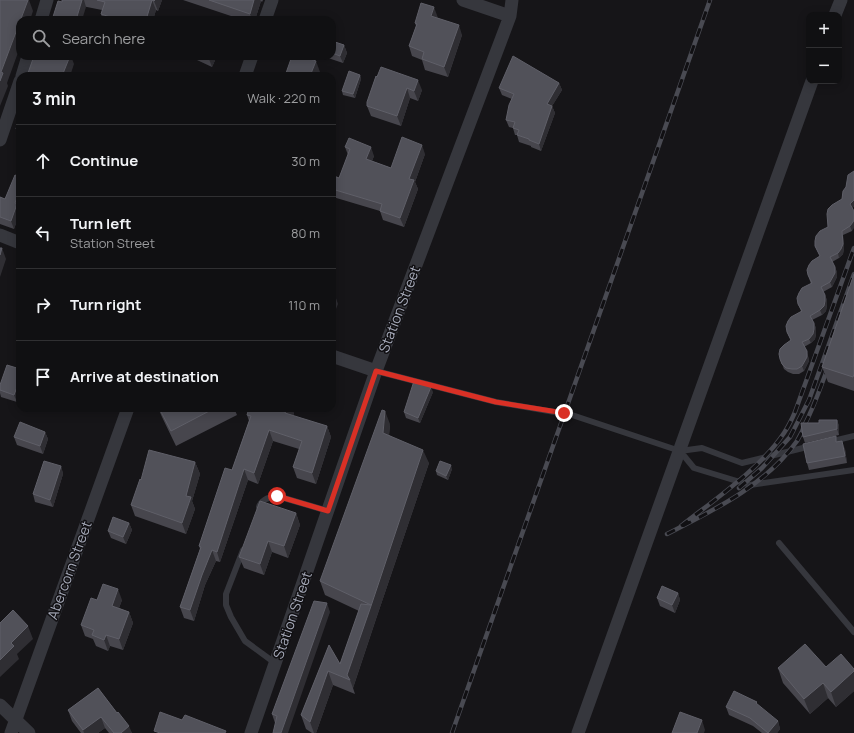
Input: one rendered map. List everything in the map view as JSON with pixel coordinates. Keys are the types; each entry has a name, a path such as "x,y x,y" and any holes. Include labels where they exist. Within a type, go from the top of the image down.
{"street":[{"path":"42,16 47,0"},
{"path":"266,16 272,0"},
{"path":"463,0 510,16"},
{"name":"Station Street","path":"252,733 376,371 510,16 512,0"},
{"path":"836,12 840,0"},
{"path":"23,72 27,60"},
{"path":"247,72 251,60"},
{"path":"578,733 811,84"},
{"path":"0,140 16,93"},
{"path":"0,235 16,241"},
{"path":"336,357 376,371"},
{"name":"Abercorn Street","path":"11,733 127,412"},
{"path":"0,705 29,733"}],"lane":[{"path":"376,371 496,402 572,415 680,451 702,448 742,463 817,445"},
{"path":"824,443 854,436"},
{"path":"680,451 694,468 750,484 854,470"},
{"path":"257,510 260,503 270,497 277,496 328,511"},
{"path":"779,542 854,632"},
{"path":"244,545 226,594 226,605 230,617 245,641 275,664"}],"building":[{"path":"0,0 28,0 22,16 16,16 16,32 1,72 3,73 0,81"},
{"path":"62,0 82,0 77,16 53,16 58,1 62,2"},
{"path":"97,0 152,0 147,16 107,16 101,14 105,2"},
{"path":"209,0 254,0 250,14"},
{"path":"421,3 434,7 431,16 459,25 444,67 422,59 424,52 409,46 417,24 415,23"},
{"path":"336,42 344,45 340,56 336,54"},
{"path":"513,56 559,83 547,104 552,106 539,144 517,135 519,130 513,128 515,122 506,120 509,105 514,94 499,88"},
{"path":"33,60 68,60 64,72 28,72"},
{"path":"291,60 316,61 312,72 286,72"},
{"path":"381,67 418,80 414,91 407,88 397,116 367,106 376,76 377,77"},
{"path":"349,71 360,75 353,94 342,91"},
{"path":"402,137 422,145 409,179 414,180 400,218 380,211 382,204 336,190 336,177 339,178 350,149 345,147 349,138 371,147 366,159 391,168"},
{"path":"854,171 854,200 850,204 854,211 854,220 850,226 842,231 843,244 841,249 838,253 830,257 835,267 835,273 830,282 821,287 825,295 824,306 810,316 814,323 813,334 809,339 802,342 807,351 807,357 802,366 797,369 786,368 780,359 780,349 791,340 786,326 788,321 791,317 802,311 798,304 797,298 799,293 802,288 812,283 807,270 812,261 820,256 815,246 816,236 820,231 828,227 828,209 842,199 848,175"},
{"path":"16,175 16,207 11,221 0,217 0,197 5,199"},
{"path":"854,274 854,374 853,377 822,367"},
{"path":"7,365 16,368 16,390 14,395 0,390 0,385"},
{"path":"414,381 431,387 418,418 404,412"},
{"path":"382,410 385,411 383,433 423,450 371,606 347,675 350,680 328,671 310,722 301,715 329,645 340,664 361,604 371,605 320,581"},
{"path":"161,412 207,412 171,431"},
{"path":"248,412 285,412 327,426 312,473 293,467 302,441 269,430 254,473 244,469 217,552 212,550 190,610 180,607 201,547 199,546 225,468 232,470 251,416 247,415"},
{"path":"819,420 837,420 837,429 803,437 801,423 819,423"},
{"path":"20,422 45,432 40,446 14,437"},
{"path":"836,436 836,442 842,441 845,456 807,463 803,444"},
{"path":"149,450 195,462 186,496 191,497 182,523 131,505 140,479 141,480"},
{"path":"44,461 61,466 50,500 33,494"},
{"path":"440,461 451,465 446,476 436,471"},
{"path":"260,501 296,513 284,546 268,541 260,564 239,557"},
{"path":"113,517 129,523 123,537 108,531"},
{"path":"103,584 118,589 112,606 129,612 119,639 106,635 104,640 92,635 94,630 81,625 91,598 97,600"},
{"path":"662,586 678,593 672,605 657,598"},
{"path":"314,601 327,603 281,733 273,733 277,716 272,714"},
{"path":"13,610 28,626 11,643 14,646 0,660 0,623"},
{"path":"805,644 826,667 841,654 854,669 854,671 831,692 823,683 804,699 778,668"},
{"path":"98,688 129,726 121,733 114,733 101,717 83,730 68,710"},
{"path":"734,691 757,702 756,703 778,721 768,733 750,718 726,707"},
{"path":"160,712 182,720 185,715 226,731 225,733 160,733 154,731"},
{"path":"680,712 702,720 697,733 672,733"}],"railway":[{"path":"452,733 710,0"},
{"path":"681,526 736,483 763,459 790,423 854,248"},
{"path":"739,488 762,468 790,437 809,400 854,274"},
{"path":"667,534 703,516 738,495 770,471 784,457 797,441 801,433 829,365"}],"route":[{"path":"277,496 328,511 376,371 496,402 564,413"}]}
